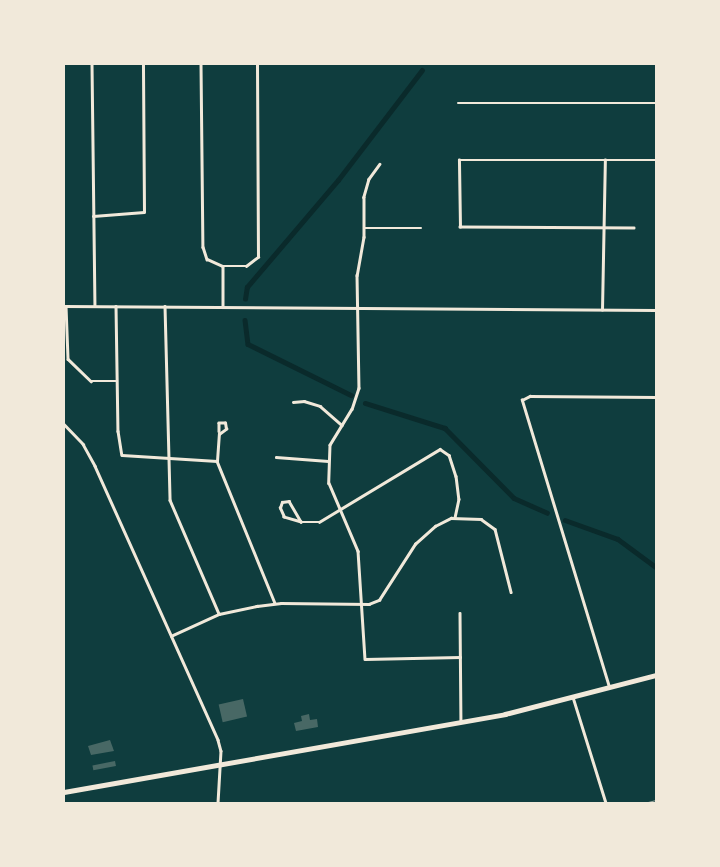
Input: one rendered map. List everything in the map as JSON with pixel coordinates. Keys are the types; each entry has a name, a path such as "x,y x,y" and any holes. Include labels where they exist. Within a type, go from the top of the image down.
{"highway":[{"path":"64,792 221,762 461,722 573,697 656,675"}],"street":[{"path":"92,64 95,306"},
{"path":"93,216 144,212 142,64"},
{"path":"201,64 203,247 210,262 223,266 246,266 258,257 257,64"},
{"path":"458,103 656,104"},
{"path":"634,228 460,227 459,160 656,160"},
{"path":"602,310 602,229 605,160"},
{"path":"380,164 366,187 364,228 357,276 359,388 352,409 331,442 328,461 329,483 356,542 365,659 460,657"},
{"path":"364,228 421,228"},
{"path":"223,266 223,306"},
{"path":"117,381 91,380 68,359 65,306 656,310"},
{"path":"116,306 119,446 122,455 217,461"},
{"path":"166,306 169,459 172,506 219,614"},
{"path":"609,687 523,409 523,398 656,397"},
{"path":"293,402 304,401 320,406 342,425"},
{"path":"219,431 217,425 224,423 226,427 220,432 217,461 275,603"},
{"path":"64,424 89,454 218,740 221,762 218,803"},
{"path":"301,522 289,501 282,502 280,508 284,517 301,522 316,524 341,511 421,459 443,450 456,476 459,499 454,518"},
{"path":"276,458 328,461"},
{"path":"171,636 219,614 275,603 362,604 382,598 421,538 443,521 454,518 481,519 495,529 510,592"},
{"path":"460,613 461,722"},
{"path":"573,697 606,803"}],"building":[{"path":"243,699 247,717 223,722 219,705"},
{"path":"309,714 310,720 317,719 318,727 296,731 294,723 302,721 301,716"},
{"path":"110,740 114,751 91,755 88,746"},
{"path":"115,761 116,766 93,770 92,765"}],"waterway":[{"path":"245,299 247,287 338,180 422,70"},
{"path":"245,320 248,344 351,395"},
{"path":"365,403 445,428 514,498 547,513"},
{"path":"565,520 618,539 656,567"}],"railway":[{"path":"644,803 656,800"}]}
